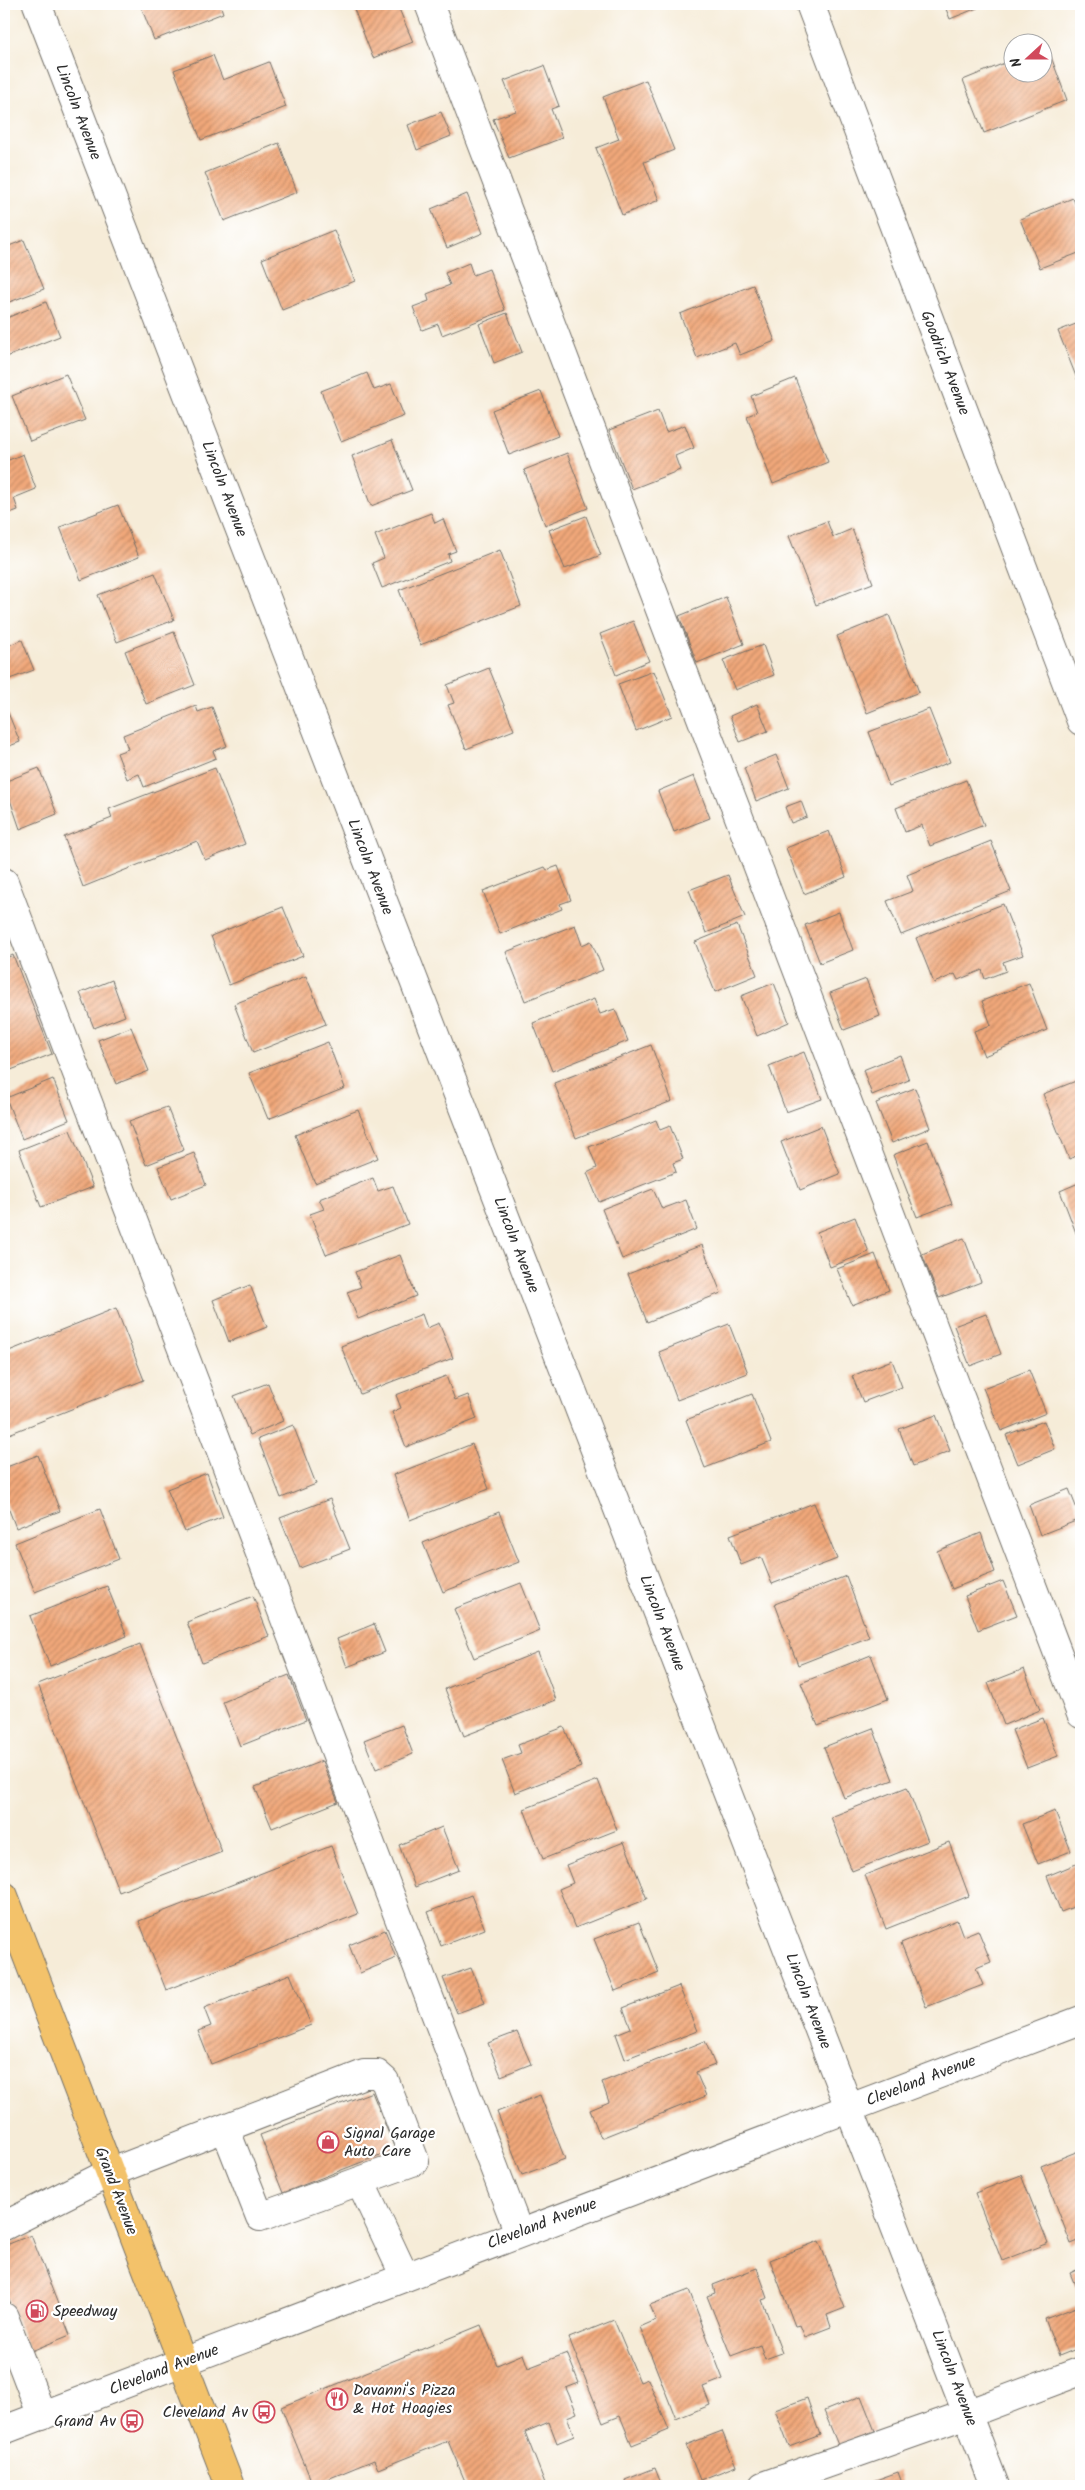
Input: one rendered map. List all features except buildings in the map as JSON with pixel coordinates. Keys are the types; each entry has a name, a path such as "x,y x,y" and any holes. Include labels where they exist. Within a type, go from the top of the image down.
{"main road":[{"name":"Grand Avenue","path":"4,1896 230,2486"}],"street":[{"name":"Lincoln Avenue","path":"37,4 995,2486"},
{"path":"429,4 1081,1714"},
{"name":"Goodrich Avenue","path":"810,4 1081,721"},
{"path":"4,882 519,2233"},
{"name":"Cleveland Avenue","path":"4,2430 1081,2020"},
{"path":"4,2226 109,2173 364,2074 377,2074 385,2080 415,2161 260,2217 225,2128"},
{"path":"360,2181 405,2277"},
{"path":"4,2317 42,2416"},
{"path":"763,2486 968,2414 1081,2371"}],"place":[{"name":"Signal Garage Auto Care","path":"328,2142"},
{"name":"Speedway","path":"37,2311"},
{"name":"Davanni's Pizza & Hot Hoagies","path":"337,2399"},
{"name":"Cleveland Av","path":"264,2412"},
{"name":"Grand Av","path":"132,2421"}]}
